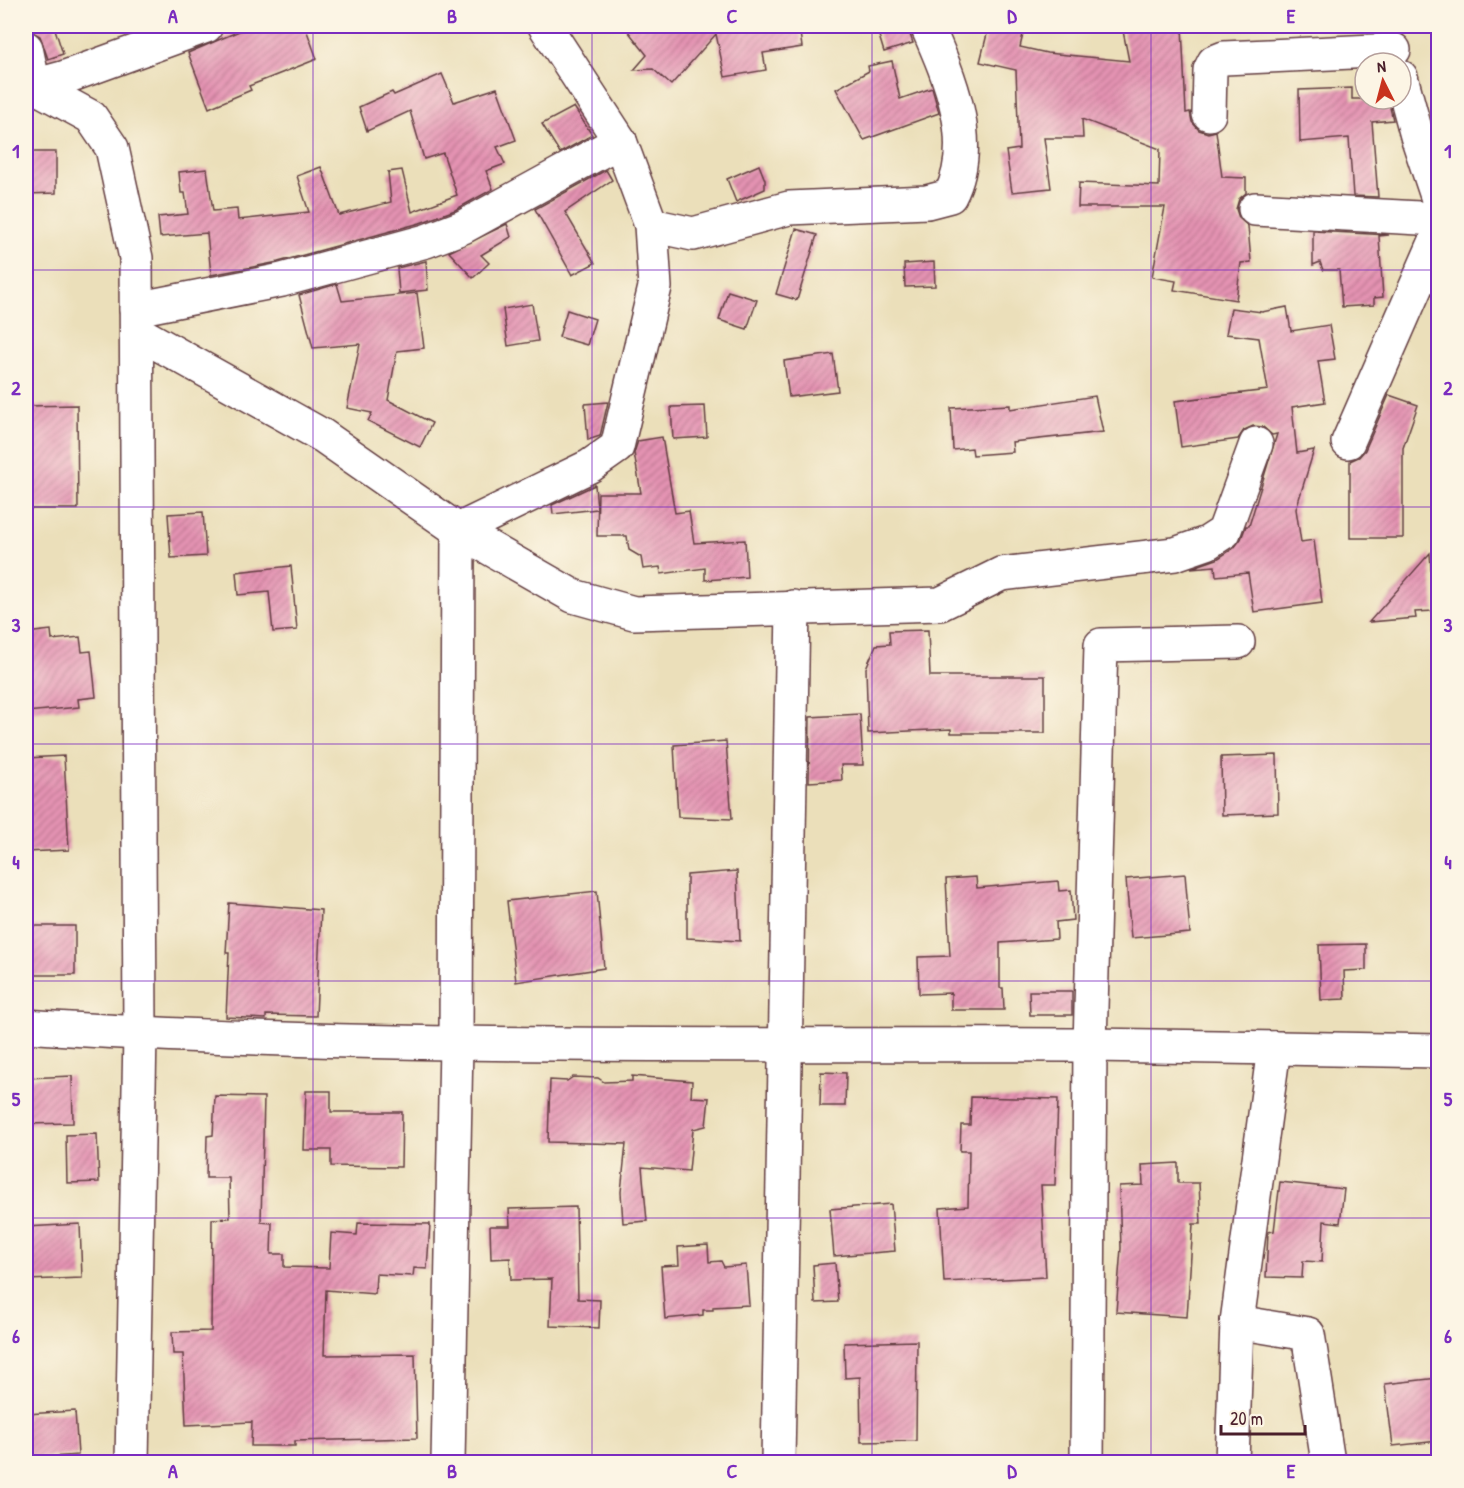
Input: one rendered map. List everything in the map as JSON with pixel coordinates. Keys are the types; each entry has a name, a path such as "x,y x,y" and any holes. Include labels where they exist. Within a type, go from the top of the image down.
{"street":[{"path":"30,87 206,26"},
{"path":"458,530 590,466 617,447 655,286 651,225 620,141 544,26"},
{"path":"651,225 693,234 789,208 927,202 950,196 960,176 960,129 949,76 927,26"},
{"path":"26,48 30,87"},
{"path":"1209,114 1210,70 1214,62 1224,58 1353,55"},
{"path":"30,87 91,117 112,148 136,258 140,1034 132,1462"},
{"path":"1410,111 1438,199"},
{"path":"137,320 426,241 463,228 620,141"},
{"path":"1255,209 1438,219"},
{"path":"1348,442 1438,236"},
{"path":"137,320 323,436 458,530 573,596 634,613 940,604 1001,574 1175,554 1196,547 1224,532 1256,444"},
{"path":"448,1462 456,1044 458,530"},
{"path":"778,1462 783,1046 793,607"},
{"path":"1087,1462 1090,1045 1101,645 1238,642"},
{"path":"26,1026 140,1034 456,1044 1090,1045 1438,1051"},
{"path":"1232,1462 1237,1322 1274,1048"},
{"path":"1237,1322 1308,1334 1328,1462"}],"building":[{"path":"27,26 54,26 63,54 48,59 40,36 28,30"},
{"path":"251,26 305,26 317,59 249,86 251,90 209,108 188,53"},
{"path":"624,26 799,26 802,47 763,53 766,70 725,77 716,34 671,85 653,69 634,70 647,55"},
{"path":"876,26 907,26 913,43 884,52"},
{"path":"989,26 1025,26 1020,47 1047,53 1129,61 1122,26 1182,26 1186,113 1190,112 1192,122 1199,130 1208,133 1216,131 1222,177 1246,178 1246,193 1239,199 1236,209 1239,218 1248,226 1251,262 1241,263 1236,300 1174,290 1176,281 1152,277 1165,207 1078,207 1079,183 1159,186 1160,149 1082,119 1083,138 1044,138 1051,188 1012,192 1006,151 1019,149 1016,70 980,62"},
{"path":"892,61 900,99 932,88 939,113 864,140 836,89 869,71 868,66"},
{"path":"442,74 454,102 497,88 516,140 497,147 505,164 486,171 493,189 455,210 420,223 278,262 211,275 207,233 160,237 158,217 188,214 185,193 181,193 179,172 207,169 213,211 237,209 238,220 309,212 297,176 321,167 339,215 391,202 388,172 402,170 412,212 457,195 443,153 424,159 410,111 367,131 359,107"},
{"path":"1352,88 1353,111 1391,111 1393,120 1372,122 1378,197 1353,196 1349,138 1300,142 1299,90"},
{"path":"574,107 592,135 560,153 542,124"},
{"path":"26,152 56,152 56,193 26,194"},
{"path":"759,165 765,180 765,189 736,202 727,179"},
{"path":"606,170 612,180 565,212 595,263 572,275 535,209"},
{"path":"507,224 511,237 481,255 489,263 473,278 449,252"},
{"path":"796,229 817,235 797,300 776,294"},
{"path":"1313,231 1389,235 1379,236 1383,297 1374,298 1374,305 1342,307 1339,270 1323,270 1320,262 1313,265"},
{"path":"426,261 428,290 399,293 397,268"},
{"path":"934,262 935,286 905,287 904,264"},
{"path":"337,284 342,301 417,293 424,348 397,351 388,400 432,423 420,447 368,421 372,413 347,408 360,344 313,348 299,295"},
{"path":"728,291 757,300 747,329 719,320"},
{"path":"532,304 538,341 508,346 503,309"},
{"path":"1287,307 1291,331 1329,325 1335,359 1318,361 1325,402 1292,407 1297,453 1314,450 1296,509 1301,542 1314,540 1322,603 1254,612 1248,573 1216,576 1215,566 1191,568 1217,559 1234,548 1241,539 1246,526 1249,526 1277,434 1272,435 1263,427 1253,426 1244,430 1238,439 1181,447 1175,401 1268,390 1259,338 1226,334 1231,308 1262,312"},
{"path":"567,310 595,319 587,345 559,337"},
{"path":"833,354 838,391 789,397 784,361"},
{"path":"1389,395 1418,405 1403,448 1403,538 1350,538 1350,461 1359,457 1365,450"},
{"path":"1095,396 1103,432 1012,442 1013,452 973,455 972,448 953,450 951,408 1010,405 1010,409"},
{"path":"608,402 600,436 588,440 585,404"},
{"path":"77,405 78,509 30,509 30,454 26,454 26,406"},
{"path":"705,406 707,437 673,439 671,407"},
{"path":"662,437 675,513 689,511 694,543 745,540 747,577 705,580 705,568 661,574 660,567 643,569 641,557 629,550 627,536 597,536 598,493 641,493 634,453 638,441"},
{"path":"595,485 597,509 553,514 552,505"},
{"path":"203,512 206,556 171,558 168,514"},
{"path":"1430,553 1434,611 1415,612 1416,618 1369,622"},
{"path":"291,566 297,630 273,632 269,592 238,595 236,572"},
{"path":"51,630 52,640 80,637 82,652 91,651 96,697 78,699 79,707 26,712 26,633"},
{"path":"928,630 930,676 1045,676 1045,733 951,733 951,729 868,733 866,668 876,645 890,644 889,631"},
{"path":"860,714 863,765 841,765 842,780 809,782 810,717"},
{"path":"726,741 732,819 678,817 674,745"},
{"path":"1277,755 1278,813 1222,815 1221,757"},
{"path":"64,756 69,850 26,852 26,758"},
{"path":"737,871 740,941 687,938 687,875"},
{"path":"1185,874 1190,933 1131,938 1126,879"},
{"path":"976,877 977,888 1058,881 1059,891 1071,890 1073,920 1056,922 1057,939 1000,943 1000,988 1003,988 1004,1010 951,1010 951,993 919,994 918,957 950,956 946,879"},
{"path":"597,891 604,968 516,982 507,901"},
{"path":"229,903 321,910 316,1016 266,1015 266,1019 226,1017"},
{"path":"26,926 75,926 75,975 26,975"},
{"path":"1366,944 1366,970 1344,971 1345,999 1321,1000 1319,945"},
{"path":"1029,991 1072,991 1072,1015 1030,1015"},
{"path":"821,1072 846,1073 845,1106 820,1106"},
{"path":"72,1076 73,1123 26,1124 26,1078"},
{"path":"632,1076 692,1081 691,1097 709,1098 706,1126 693,1129 689,1171 642,1167 647,1221 623,1223 621,1192 626,1144 548,1142 550,1080 567,1081 573,1077 598,1078 604,1082 632,1081"},
{"path":"306,1091 331,1091 331,1112 402,1112 401,1167 331,1166 331,1150 304,1150"},
{"path":"215,1096 264,1097 261,1222 272,1223 271,1254 284,1254 284,1267 329,1268 331,1233 357,1235 358,1223 430,1224 427,1269 414,1268 413,1276 376,1274 375,1294 326,1290 324,1355 415,1354 417,1438 295,1441 295,1446 251,1446 252,1422 186,1425 183,1354 173,1354 172,1332 211,1331 212,1219 230,1218 229,1178 206,1178 207,1136 213,1135"},
{"path":"971,1097 1058,1099 1055,1185 1041,1185 1046,1277 944,1282 940,1208 968,1206 969,1151 960,1151 961,1125 970,1125"},
{"path":"97,1134 99,1182 67,1183 66,1135"},
{"path":"1178,1163 1178,1183 1199,1183 1201,1224 1193,1224 1187,1317 1116,1312 1121,1248 1119,1186 1143,1185 1142,1165"},
{"path":"1280,1182 1344,1189 1340,1223 1324,1221 1322,1262 1303,1261 1302,1278 1266,1277 1268,1232 1274,1231"},
{"path":"891,1204 895,1251 834,1256 830,1209"},
{"path":"576,1207 578,1299 600,1300 599,1328 550,1326 552,1279 511,1280 510,1258 491,1259 490,1226 510,1226 509,1209"},
{"path":"80,1224 82,1278 26,1280 26,1227"},
{"path":"708,1245 709,1262 721,1261 724,1267 746,1265 749,1305 713,1307 713,1310 703,1310 703,1315 665,1319 661,1266 679,1265 678,1247"},
{"path":"835,1263 838,1302 815,1303 813,1265"},
{"path":"917,1341 916,1441 861,1442 860,1377 845,1378 844,1343"},
{"path":"1438,1378 1438,1441 1393,1446 1385,1384"},
{"path":"75,1411 78,1455 26,1459 26,1414"}]}
